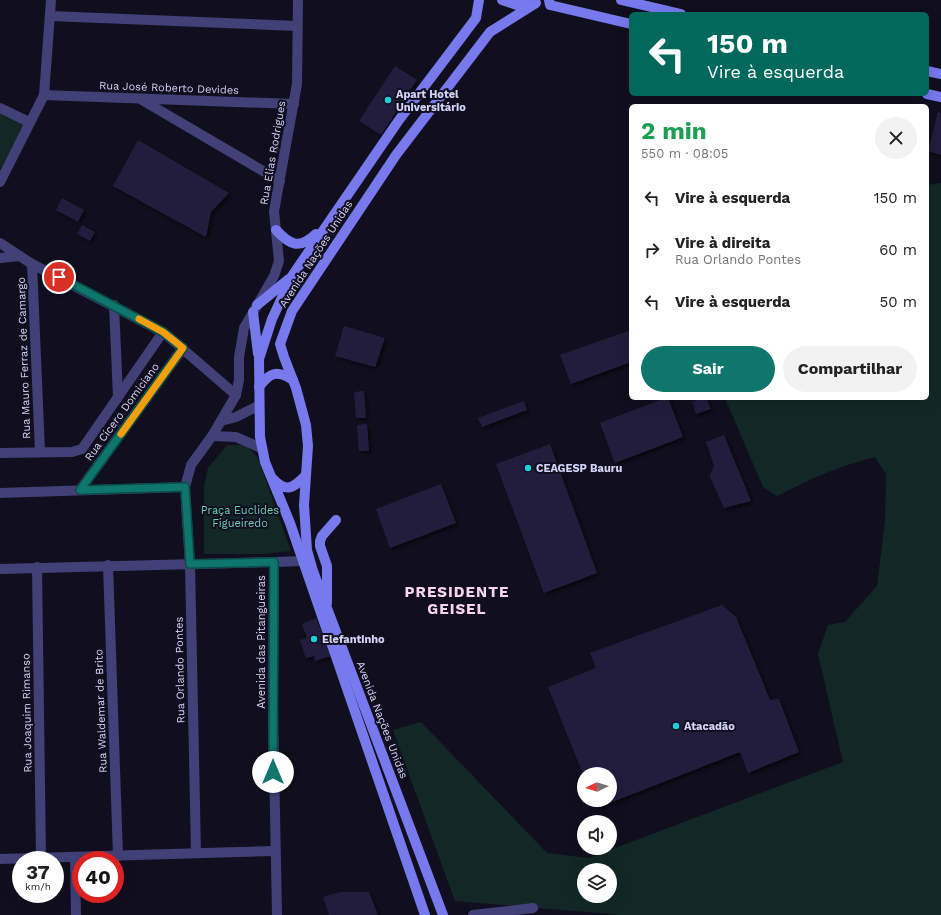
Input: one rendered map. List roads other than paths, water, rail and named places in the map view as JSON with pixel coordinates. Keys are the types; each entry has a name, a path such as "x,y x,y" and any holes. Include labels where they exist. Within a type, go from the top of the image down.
{"main road":[{"name":"Avenida Nações Unidas","path":"425,915 290,523 265,462 261,448 258,406 258,359 272,319 292,276 399,120 476,18 479,0"},
{"name":"Avenida Nações Unidas","path":"502,0 517,5 539,2"},
{"path":"549,0 550,5 629,24"},
{"path":"620,0 672,12"},
{"name":"Avenida Nações Unidas","path":"444,915 313,571 308,550 304,505 305,476 308,466 307,432 301,404 280,344 292,311 314,275 396,155 490,32 539,2"},
{"path":"929,71 941,74"},
{"path":"929,95 941,97"},
{"path":"276,230 286,240 297,244 308,242 328,224"},
{"path":"258,359 255,309 292,276"},
{"path":"259,387 266,377 274,373 284,375 293,380"},
{"path":"265,462 274,480 281,487 295,486 305,476"},
{"path":"327,609 327,566 320,541 322,536 336,520"}],"street":[{"path":"0,182 29,122 44,95 51,0"},
{"name":"Rua Elias Rodrigues","path":"236,395 239,380 238,357 244,328 274,276 279,261 274,211 297,84 298,0"},
{"path":"50,16 297,26"},
{"name":"Rua José Roberto Devides","path":"44,95 294,104"},
{"path":"140,99 280,181"},
{"path":"0,108 29,122"},
{"path":"0,243 32,264 114,305 163,332 236,395"},
{"path":"0,258 20,256"},
{"name":"Rua Mauro Ferraz de Camargo","path":"32,264 40,452"},
{"path":"114,305 118,397"},
{"path":"0,453 72,452 82,449 163,332"},
{"name":"Rua Cícero Domiciano","path":"80,490 183,348"},
{"name":"Rua Orlando Pontes","path":"196,853 190,564 185,487 190,465 212,436 236,395"},
{"path":"221,421 236,417 258,406"},
{"path":"212,436 236,437 261,448"},
{"path":"0,493 185,487"},
{"path":"0,569 302,561"},
{"name":"Avenida das Pitangueiras","path":"274,562 274,851 276,914"},
{"name":"Rua Waldemar de Brito","path":"108,566 118,851"},
{"name":"Rua Joaquim Rimanso","path":"37,567 41,851"},
{"path":"124,856 274,851"},
{"path":"0,859 12,859"},
{"path":"76,903 76,915"},
{"path":"473,915 533,908"}],"place":[{"name":"Apart Hotel Universitário","path":"388,100"},
{"name":"CEAGESP Bauru","path":"528,468"},
{"name":"Elefantinho","path":"314,639"},
{"name":"Atacadão","path":"676,726"}],"district":[{"name":"PRESIDENTE GEISEL","path":"457,600"}],"park label":[{"name":"Praça Euclides Figueiredo","path":"240,516"}]}
